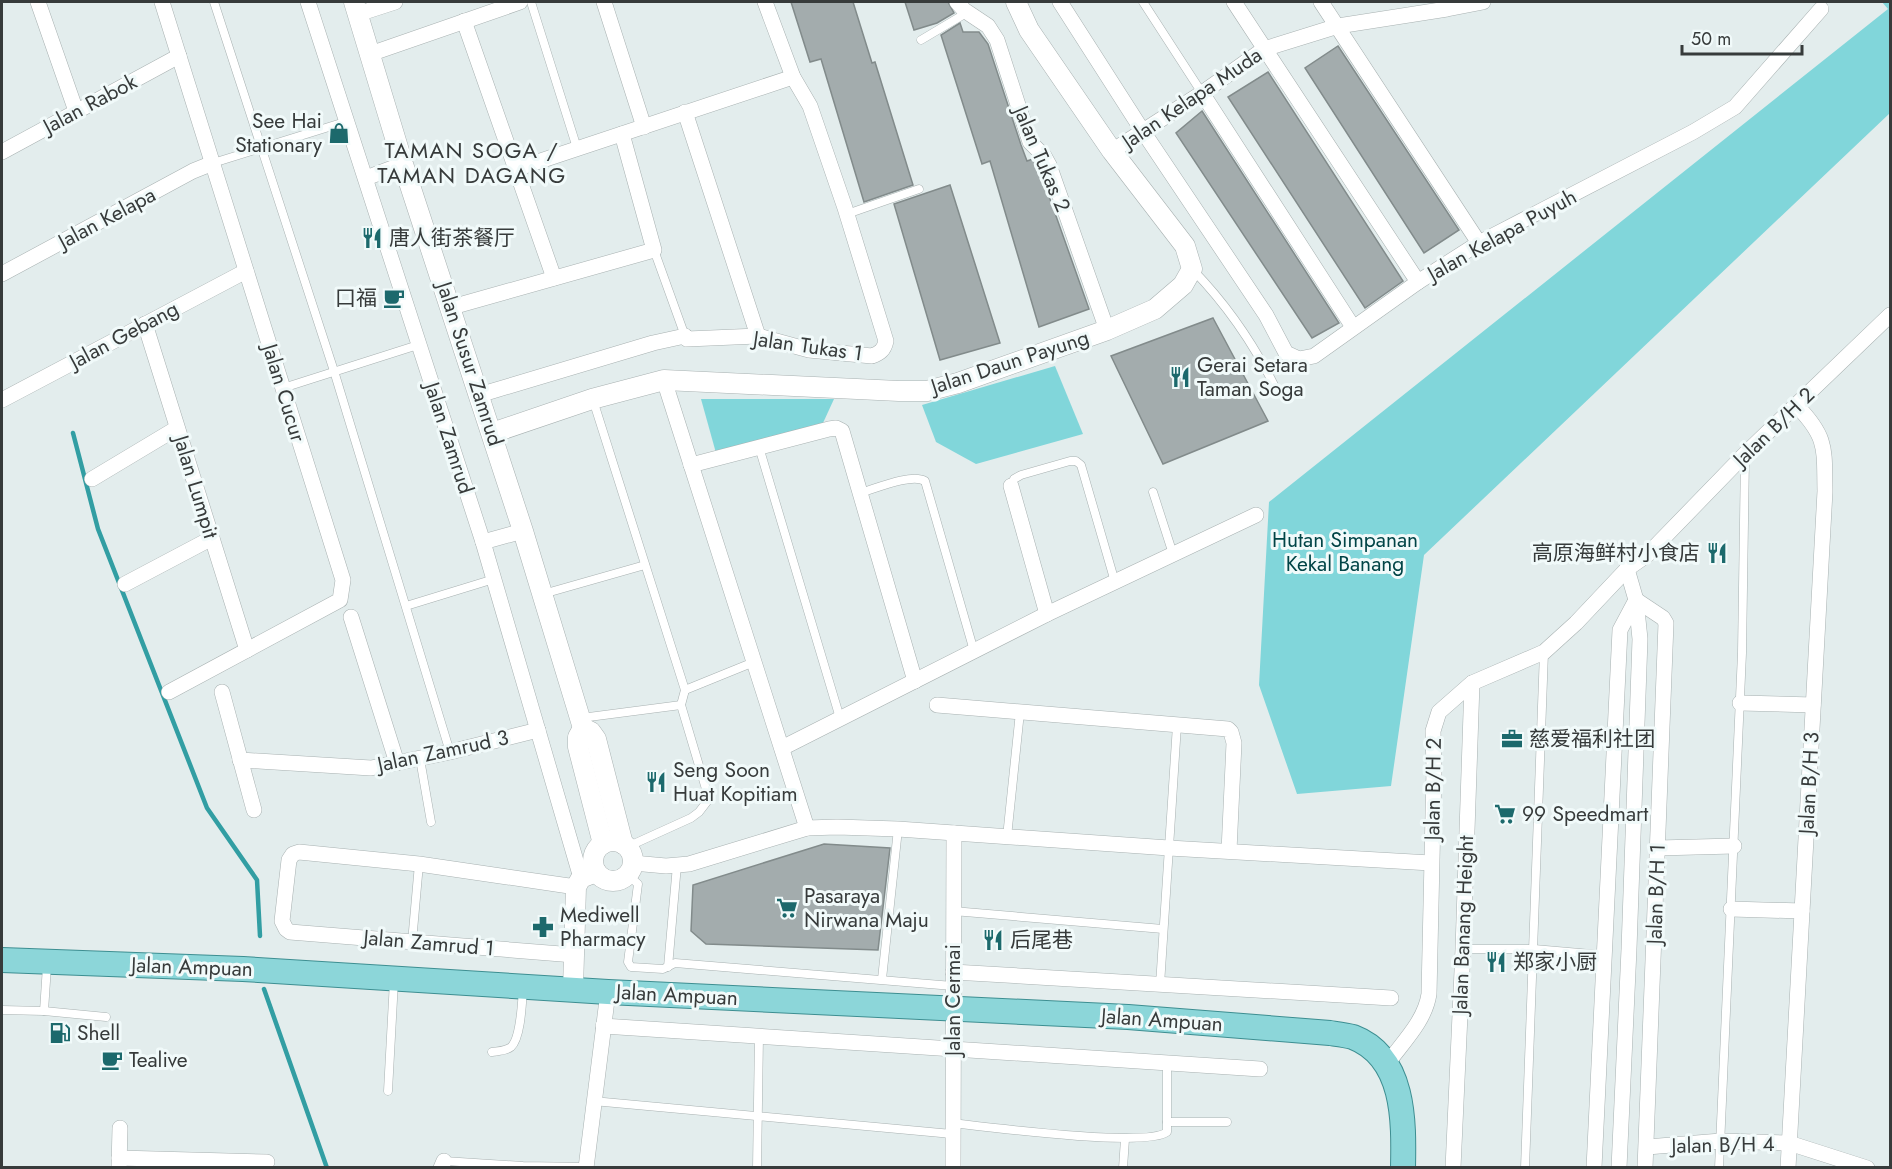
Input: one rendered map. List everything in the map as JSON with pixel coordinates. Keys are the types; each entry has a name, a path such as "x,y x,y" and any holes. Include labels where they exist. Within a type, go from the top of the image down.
{"main road":[{"name":"Jalan Ampuan","path":"2,960 243,969 608,992 954,989 1128,1017 1352,1036 1375,1050 1388,1064"},
{"path":"1388,1064 1401,1102 1402,1167"}],"street":[{"path":"38,2 76,111"},
{"name":"Jalan Cucur","path":"162,2 343,580 340,600 169,692"},
{"name":"Jalan Zamrud","path":"308,2 483,542 584,879 574,955 573,989"},
{"path":"356,8 395,2"},
{"path":"370,54 520,2"},
{"path":"604,2 644,127"},
{"name":"Jalan Tukas 1","path":"479,395 653,343 685,336 687,339 758,336 809,350 872,356 880,353 885,347 886,341 847,214 810,106 793,77 765,2"},
{"path":"1016,2 1029,30 1112,151 1185,246 1192,269"},
{"path":"1060,2 1142,130 1266,315 1286,353 1299,360 1314,356 1419,282"},
{"name":"Jalan Kelapa Puyuh","path":"1234,2 1419,282 1479,243 1693,132 1735,106 1821,9"},
{"path":"1321,2 1479,243"},
{"name":"Jalan Kelapa Muda","path":"1112,151 1202,93 1264,49 1338,26 1446,5 1483,2"},
{"name":"Jalan Tukas 2","path":"962,7 988,26 997,40 1030,142 1044,156 1049,165 1107,330"},
{"name":"Jalan Susur Zamrud","path":"356,8 582,723 596,738 623,854"},
{"path":"464,21 554,278"},
{"name":"Jalan Rabok","path":"2,152 179,56"},
{"path":"516,169 793,77"},
{"path":"1202,93 1353,327"},
{"path":"685,112 758,336"},
{"path":"452,307 654,250 621,134"},
{"name":"Jalan Kelapa","path":"2,274 193,171 213,163"},
{"path":"366,178 404,164"},
{"name":"Jalan Daun Payung","path":"492,433 592,399 664,380 927,391 958,383 1107,330 1155,309 1183,285 1192,269"},
{"name":"Jalan Gebang","path":"2,400 246,271"},
{"name":"Jalan B/H 2","path":"1388,1064 1420,1020 1427,1006 1434,770 1433,731 1439,712 1472,683 1544,652 1576,623 1627,570 1647,555 1745,454 1890,315"},
{"name":"Jalan Lumpit","path":"145,324 247,650"},
{"path":"664,380 807,828"},
{"name":"Jalan B/H 3","path":"1788,1167 1825,491 1824,446 1813,423 1797,406"},
{"path":"92,479 177,428"},
{"path":"691,465 829,429 836,428 842,431 915,681"},
{"path":"1011,486 1047,614"},
{"path":"782,748 1047,614 1257,515"},
{"path":"483,542 523,531"},
{"path":"125,584 212,538"},
{"path":"1619,1167 1640,639 1636,600 1627,570"},
{"path":"1594,1167 1620,630 1636,600"},
{"name":"Jalan B/H 1","path":"1636,600 1664,618 1666,623 1646,1167"},
{"path":"351,616 397,763"},
{"name":"Jalan Banang Height","path":"1453,1167 1472,683"},
{"path":"222,692 254,810"},
{"path":"1740,703 1813,705"},
{"path":"937,705 1227,729 1231,732 1234,743 1229,851"},
{"name":"Jalan Zamrud 3","path":"240,760 371,768 420,759 538,730"},
{"path":"584,879 593,864 593,856 597,849 677,865 703,861 807,828 898,829 1431,863"},
{"name":"Jalan Cermai","path":"953,1167 954,833"},
{"path":"1658,848 1734,846"},
{"name":"Jalan Zamrud 1","path":"419,864 299,852 293,854 289,860 282,921 290,932 574,955"},
{"path":"419,864 584,879 600,877 611,882 623,879 623,854"},
{"path":"1731,909 1802,911"},
{"path":"1603,951 1629,950"},
{"path":"954,989 1160,985 1391,998"},
{"path":"586,1167 608,992"},
{"path":"603,1026 1260,1069"},
{"path":"120,1128 119,1163 267,1162"},
{"name":"Jalan B/H 4","path":"1647,1147 1721,1141 1789,1143 1867,1167"}],"lane":[{"path":"213,2 334,371 450,752"},
{"path":"531,2 577,148"},
{"path":"1143,2 1202,93"},
{"path":"921,40 962,7"},
{"path":"213,163 348,121"},
{"path":"847,214 919,189"},
{"path":"654,250 685,336"},
{"path":"1192,269 1211,289 1230,315 1274,385"},
{"path":"283,388 418,345"},
{"path":"592,399 685,690 681,705 709,799 691,818 623,854 638,884 629,965 663,969 675,963 882,979 954,989"},
{"path":"759,447 840,718"},
{"path":"1719,1167 1740,703 1745,454"},
{"path":"1011,486 1014,479 1021,475 1070,461 1076,461 1081,465 1115,582"},
{"path":"860,493 907,479 916,478 925,481 975,651"},
{"path":"1153,492 1173,554"},
{"path":"543,594 645,565"},
{"path":"406,606 494,579"},
{"path":"1525,1167 1544,652"},
{"path":"685,690 754,662"},
{"path":"582,723 681,705"},
{"path":"1007,837 1020,712"},
{"path":"1160,985 1177,725"},
{"path":"420,759 431,822"},
{"path":"882,979 898,829"},
{"path":"412,942 419,864"},
{"path":"668,967 677,865"},
{"path":"954,911 1163,930"},
{"path":"1463,949 1603,951"},
{"path":"44,1011 47,962"},
{"path":"388,1091 394,977"},
{"path":"492,1052 508,1049 514,1044 519,1029 524,987"},
{"path":"2,1010 44,1011 106,1017"},
{"path":"757,1167 759,1036"},
{"path":"593,1101 758,1116 952,1129 1125,1139 1161,1137 1167,1132 1167,1062"},
{"path":"1167,1122 1227,1122"},
{"path":"1123,1167 1125,1139"},
{"path":"442,1164 586,1167"}],"green space":[{"name":"Hutan Simpanan Kekal Banang","path":"1882,2 1890,2 1890,113 1424,555 1391,786 1297,794 1259,685 1269,502 1888,9"},
{"path":"1055,366 1083,434 976,464 936,442 922,405"},
{"path":"701,399 834,399 823,423 716,453"}],"building":[{"path":"791,2 853,2 872,63 875,62 913,185 864,202 821,59 810,62"},
{"path":"905,2 948,2 954,13 937,23 914,30"},
{"path":"960,23 963,32 979,32 988,44 1027,161 1033,159 1039,168 1089,309 1039,327 990,161 982,164 941,35"},
{"path":"1338,46 1459,230 1424,253 1305,68"},
{"path":"1268,72 1403,281 1365,308 1228,97"},
{"path":"1202,111 1339,323 1312,338 1176,133"},
{"path":"950,185 1000,343 940,360 894,204"},
{"path":"1213,318 1268,421 1163,464 1111,356"},
{"name":"Pasaraya Nirwana Maju","path":"824,844 890,848 878,950 706,944 691,931 693,885"}],"waterway":[{"path":"73,433 98,529 207,808 257,880 260,936"},
{"path":"264,989 327,1168"}],"place":[{"name":"See Hai Stationary","path":"339,133"},
{"name":"唐人街茶餐厅","path":"372,238"},
{"name":"口福","path":"394,298"},
{"name":"Gerai Setara Taman Soga","path":"1180,377"},
{"name":"高原海鲜村小食店","path":"1717,553"},
{"name":"慈爱福利社团","path":"1512,739"},
{"name":"Seng Soon Huat Kopitiam","path":"656,782"},
{"name":"99 Speedmart","path":"1505,814"},
{"name":"Pasaraya Nirwana Maju","path":"787,908"},
{"name":"Mediwell Pharmacy","path":"543,927"},
{"name":"后尾巷","path":"993,940"},
{"name":"郑家小厨","path":"1496,962"},
{"name":"Shell","path":"60,1033"},
{"name":"Tealive","path":"112,1060"}],"district":[{"name":"TAMAN SOGA / TAMAN DAGANG","path":"472,162"}]}
